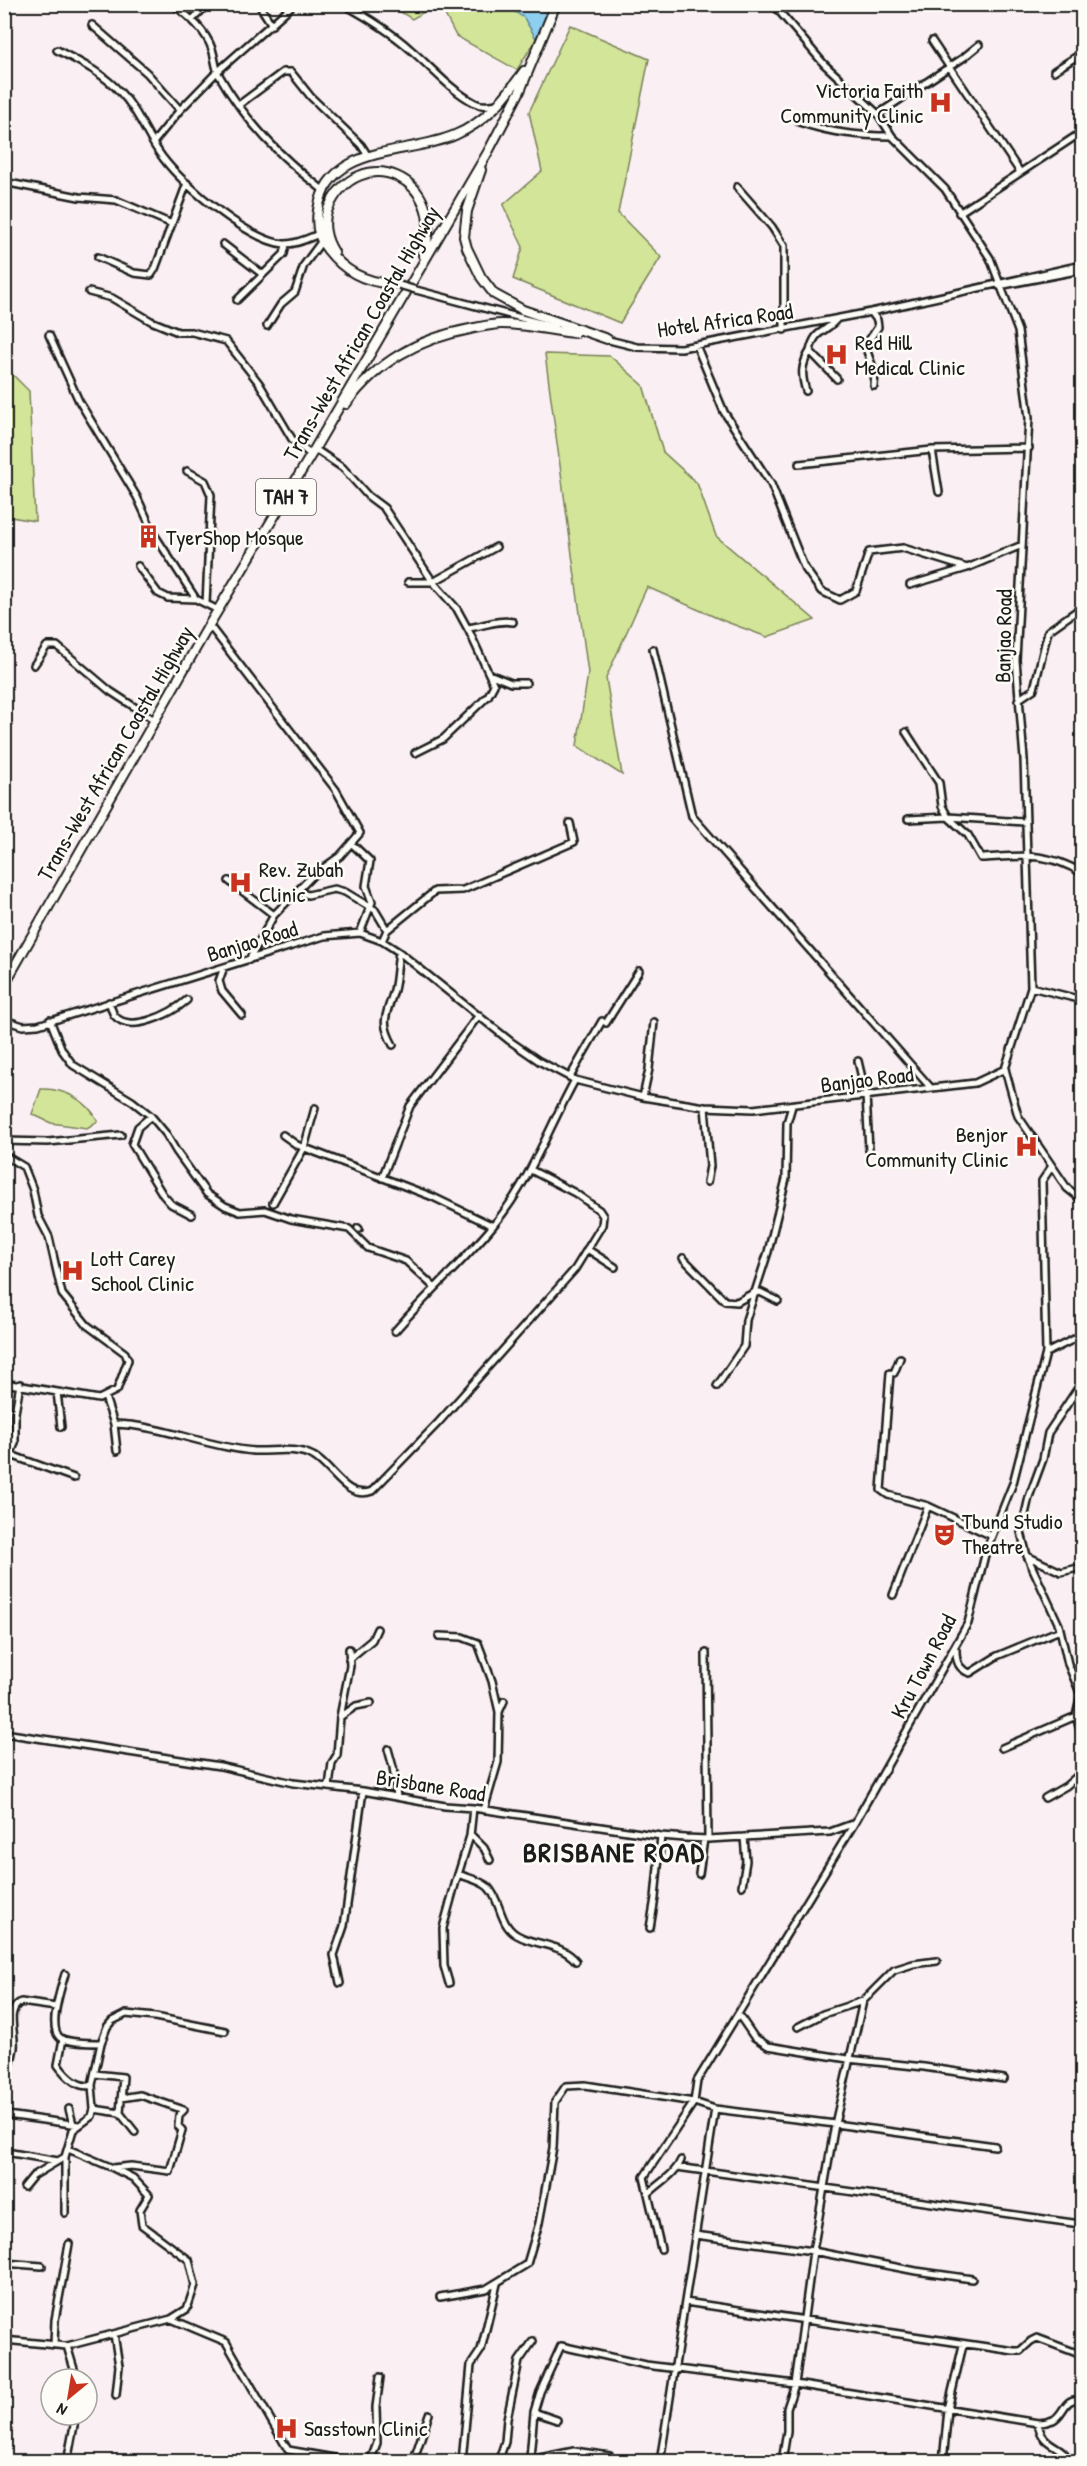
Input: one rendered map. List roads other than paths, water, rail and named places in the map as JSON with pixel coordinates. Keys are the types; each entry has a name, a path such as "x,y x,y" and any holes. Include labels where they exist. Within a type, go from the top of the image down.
{"highway":[{"name":"Trans-West African Coastal Highway","path":"4,985 156,721 208,625 315,448 488,152 520,91 556,4"},
{"path":"396,285 376,282 348,271 337,262 320,238 317,217 323,190 332,176 345,166 368,156 422,146 455,135 483,119 499,104 534,58"},
{"path":"488,152 467,211 464,237 481,277 494,294 523,310 607,339"},
{"path":"396,285 376,280 348,266 330,246 325,233 326,214 333,198 343,185 355,176 385,173 402,178 422,195 427,208 430,232 416,276"},
{"path":"315,448 367,379 388,361 432,337 493,324 575,333"}],"street":[{"path":"173,4 192,20 207,38 217,72 265,139 295,169 323,190"},
{"path":"192,20 208,4"},
{"path":"262,4 261,8 272,25"},
{"path":"153,143 180,110 217,72 294,4"},
{"path":"344,4 381,27 475,103 499,104"},
{"name":"Banjao Road","path":"4,1020 23,1026 38,1025 324,936 360,933 399,952 510,1041 539,1061 572,1078 643,1097 705,1107 753,1109 792,1106 975,1083 1005,1069 1031,987 1024,822 1024,759 1016,660 1029,448 1028,408 1017,331 998,285 990,258 945,189 892,136 878,114 824,64 773,4"},
{"path":"92,25 147,73 180,110"},
{"path":"932,41 1020,172"},
{"path":"878,114 979,45"},
{"path":"57,50 102,74 122,93 130,102 163,158 220,212 264,240 286,245 320,238"},
{"path":"1054,71 1083,53"},
{"path":"240,104 283,72 291,72 311,97 361,145 368,156"},
{"path":"799,122 828,132 861,136 892,136"},
{"path":"960,213 1083,132"},
{"path":"4,182 79,197 116,200 172,224"},
{"path":"98,258 134,273 151,276 187,183"},
{"path":"737,187 772,226 784,246 784,330"},
{"path":"267,326 281,304 295,292 304,264 320,238"},
{"path":"223,244 262,274"},
{"path":"237,300 284,255 286,245"},
{"name":"Hotel Africa Road","path":"396,285 575,333 646,348 681,348 838,319 1083,265"},
{"name":"Hotel Africa Road","path":"998,285 1083,270"},
{"path":"90,292 112,298 151,321 178,332 192,332 226,341 259,383 292,439 315,448 343,468 368,496 384,508 433,582 457,609 494,687 488,696 443,739 415,753"},
{"path":"871,312 879,327 865,346 875,373 874,386"},
{"path":"806,391 801,375 804,360 810,351 813,339 819,331 830,327 838,319"},
{"path":"49,335 79,401 137,497 154,534 196,599"},
{"path":"696,345 724,412 771,484 804,567 821,591 840,600 856,591 869,552 903,548 967,568"},
{"path":"810,351 837,379"},
{"path":"799,464 932,450 1029,448"},
{"path":"932,450 939,492"},
{"path":"187,471 205,482 211,495 206,604"},
{"path":"910,585 967,568 1023,545"},
{"path":"408,582 433,582 495,546"},
{"path":"138,566 158,593 168,598 196,599 218,610"},
{"path":"1018,700 1034,689 1048,631 1079,607 1083,607"},
{"path":"468,628 490,625 501,620 513,622"},
{"path":"208,625 336,790 360,833 340,856 312,876 274,915 249,960"},
{"path":"34,665 47,646 57,646 110,691 156,721"},
{"path":"653,649 692,816 931,1088"},
{"path":"489,674 511,683 526,683"},
{"path":"906,732 939,783 942,806 948,817 968,835 981,858 1025,854 1064,862 1083,873"},
{"path":"908,819 948,817 1024,822"},
{"path":"382,942 387,930 435,891 463,890 574,842 570,823"},
{"path":"351,843 370,861 366,886 372,902 360,933"},
{"path":"229,881 274,915"},
{"path":"297,891 308,895 334,889 345,892 375,910 387,930"},
{"path":"393,1045 386,1033 384,1020 394,990 399,952"},
{"path":"224,967 219,981 222,991 242,1015"},
{"path":"394,1330 493,1226 531,1170 572,1078 604,1022 639,971"},
{"path":"1031,987 1083,1000"},
{"path":"109,1002 114,1015 123,1022 135,1025 178,1008 187,1000"},
{"path":"382,1178 410,1106 479,1015"},
{"path":"50,1020 62,1050 73,1065 132,1101 151,1116 207,1194 225,1206 240,1212 265,1210 291,1219 348,1229 368,1248 406,1261 434,1287"},
{"path":"643,1097 649,1069 654,1022"},
{"path":"858,1061 866,1095 869,1150"},
{"path":"1005,1069 1018,1116 1067,1188 1083,1200"},
{"path":"717,1386 744,1346 746,1320 756,1292 786,1179 787,1123 792,1106"},
{"path":"705,1107 710,1166 707,1182"},
{"path":"273,1203 304,1149 315,1108"},
{"path":"151,1116 138,1127 132,1144 163,1195 171,1204 192,1215"},
{"path":"4,1141 48,1142 121,1135"},
{"path":"283,1135 304,1149 433,1197 493,1226"},
{"path":"4,1155 24,1167 33,1190 39,1216 49,1237 62,1294 87,1325 125,1353 129,1360 117,1390 99,1399 4,1383"},
{"name":"Kru Town Road","path":"650,2193 644,2177 694,2102 697,2081 854,1824 968,1623 976,1582 1013,1483 1047,1353 1042,1181 1052,1166"},
{"path":"114,1424 140,1425 230,1448 254,1451 297,1451 312,1455 355,1492 364,1494 372,1491 438,1423 575,1269 604,1221 600,1210 575,1193 531,1170"},
{"path":"587,1249 615,1267"},
{"path":"683,1258 725,1301 737,1302 756,1292 778,1301"},
{"path":"1047,1353 1076,1338 1083,1341"},
{"path":"900,1358 892,1373 881,1490 888,1495 928,1506 993,1536"},
{"path":"1083,1382 1048,1432 1044,1459 1029,1497 1022,1532 1028,1556 1060,1630 1068,1664 1081,1695 1076,1716 1083,1737"},
{"path":"4,1472 15,1443 15,1413 20,1384"},
{"path":"57,1392 61,1427"},
{"path":"105,1397 114,1424 117,1451"},
{"path":"10,1455 74,1478"},
{"path":"893,1595 928,1506"},
{"path":"1028,1556 1061,1572 1083,1567"},
{"path":"349,1659 372,1640 377,1629"},
{"path":"956,1647 957,1664 963,1671 970,1673 997,1656 1060,1630"},
{"path":"439,1636 462,1637 478,1643 492,1681 500,1712 498,1762 484,1810"},
{"path":"329,1787 332,1763 337,1755 349,1649"},
{"path":"699,1874 706,1839 706,1653"},
{"path":"500,1712 504,1701"},
{"path":"340,1717 356,1706 371,1703"},
{"path":"1002,1748 1076,1716"},
{"name":"Brisbane Road","path":"4,1733 220,1766 293,1783 363,1791 445,1806 473,1808 661,1836 706,1839 830,1832 854,1824"},
{"path":"388,1749 393,1767 396,1797"},
{"path":"1045,1798 1066,1786 1083,1772"},
{"path":"340,1983 334,1955 344,1926 363,1791"},
{"path":"449,1983 444,1966 443,1928 471,1835 473,1808"},
{"path":"471,1835 484,1848 490,1860"},
{"path":"650,1928 657,1886 661,1836"},
{"path":"742,1886 746,1861 744,1837"},
{"path":"459,1871 466,1877 480,1881 490,1889 503,1919 515,1934 568,1952 576,1961"},
{"path":"798,2027 823,2014 863,2001 894,1970 913,1964 937,1961"},
{"path":"64,1974 56,2007 54,2028 57,2035 63,2040 101,2043"},
{"path":"782,2462 787,2431 786,2408 795,2384 823,2189 863,2001"},
{"path":"4,2081 15,2045 12,2016 15,2007 21,2002 56,2007"},
{"path":"5,2114 76,2125 87,2122 94,2109 92,2085 101,2043 107,2027 118,2017 126,2014 155,2017 225,2031"},
{"path":"737,2016 741,2018 754,2037 768,2046 1004,2079"},
{"path":"63,2040 58,2065 69,2079 87,2087 92,2085"},
{"path":"94,2074 123,2077 120,2113"},
{"path":"440,2297 486,2289 526,2264 530,2256 553,2148 555,2102 566,2086 585,2085 694,2102 716,2109 994,2146"},
{"path":"112,2168 131,2166 170,2171 182,2130 178,2126 179,2115 184,2110 140,2095 122,2098"},
{"path":"69,2109 76,2125"},
{"path":"94,2109 120,2113 135,2132"},
{"path":"660,2462 716,2109"},
{"path":"65,2213 65,2157 76,2125"},
{"path":"4,2340 67,2346 171,2319 187,2309 195,2285 189,2260 142,2225 140,2210 149,2195 133,2178 68,2149"},
{"path":"6,2152 58,2162"},
{"path":"24,2187 33,2176 65,2157"},
{"path":"661,2249 654,2227 650,2193 677,2167 681,2160"},
{"path":"677,2167 1080,2224"},
{"path":"695,2235 813,2251 916,2271 972,2279"},
{"path":"54,2345 55,2320 69,2244"},
{"path":"4,2263 42,2266"},
{"path":"462,2462 471,2365 481,2350 497,2284"},
{"path":"685,2302 963,2345 1020,2351 1037,2338 1083,2355"},
{"path":"171,2319 226,2342 288,2450 357,2462"},
{"path":"114,2334 119,2366 116,2395"},
{"path":"498,2462 505,2442 507,2419 519,2361 533,2342"},
{"path":"943,2462 948,2409 963,2345"},
{"path":"67,2346 73,2367"},
{"path":"530,2458 534,2412 540,2392 561,2346 646,2365 795,2384 1038,2423 1055,2419 1071,2400 1081,2401 1083,2386"},
{"path":"370,2462 377,2443 376,2407 380,2377"},
{"path":"534,2412 556,2420"},
{"path":"413,2462 429,2414"},
{"path":"1038,2423 1044,2439 1065,2453 1069,2462"},
{"path":"68,2457 74,2427"},
{"path":"520,2462 530,2458 574,2451 610,2456"}],"water":[{"path":"525,4 541,9 549,20 537,40 524,18 505,5"}],"place":[{"name":"Victoria Faith Community Clinic","path":"941,103"},
{"name":"Red Hill Medical Clinic","path":"837,355"},
{"name":"TyerShop Mosque","path":"148,537"},
{"name":"Rev. Zubah Clinic","path":"241,882"},
{"name":"Benjor Community Clinic","path":"1026,1147"},
{"name":"Lott Carey School Clinic","path":"73,1271"},
{"name":"Tbund Studio Theatre","path":"944,1534"},
{"name":"Sasstown Clinic","path":"286,2428"}],"district":[{"name":"BRISBANE ROAD","path":"614,1852"}]}
